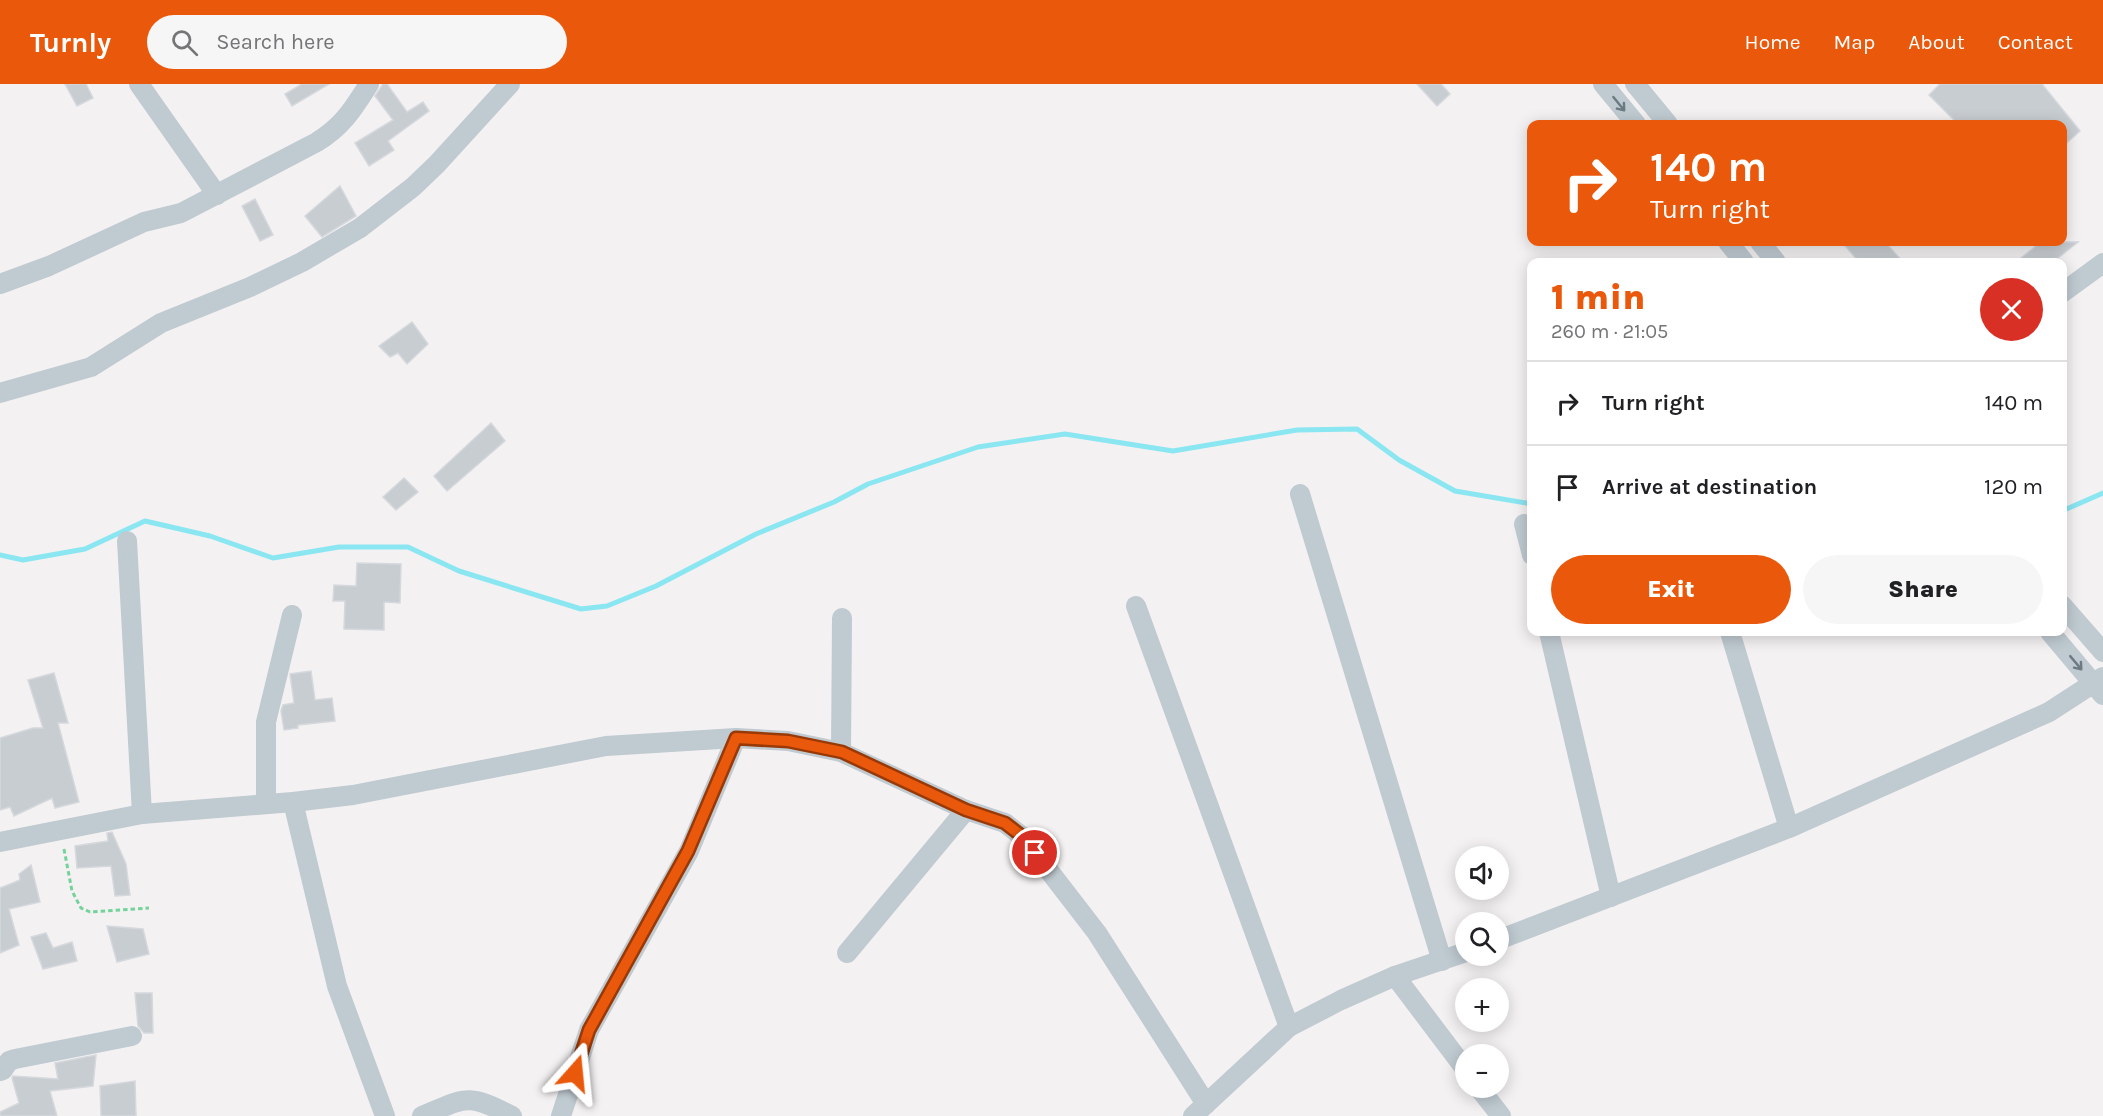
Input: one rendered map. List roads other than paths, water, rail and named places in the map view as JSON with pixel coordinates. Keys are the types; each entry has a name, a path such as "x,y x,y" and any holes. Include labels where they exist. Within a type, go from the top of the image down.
{"street":[{"path":"139,84 217,195"},
{"path":"0,284 49,266 144,222 181,213 217,195 333,132 345,120 369,84"},
{"path":"0,393 91,367 161,323 250,287 302,262 360,228 413,187 437,164 510,84"},
{"path":"1603,84 1633,120"},
{"path":"1635,84 1665,120"},
{"path":"1731,246 1741,258"},
{"path":"1763,246 1773,258"},
{"path":"2067,288 2103,262"},
{"path":"1299,494 1442,961"},
{"path":"1524,524 1527,536"},
{"path":"127,541 142,814"},
{"path":"1136,606 1290,1027"},
{"path":"2067,611 2103,652"},
{"path":"266,804 266,722 292,615"},
{"path":"842,618 842,752"},
{"path":"1550,636 1611,897"},
{"path":"1731,636 1789,828"},
{"path":"1509,936 1789,828 2049,712 2100,685 2054,636"},
{"path":"0,842 142,814 353,795 606,746 736,738 788,741 842,752 966,810 1005,823 1023,837 1097,933 1200,1110 1290,1027 1341,1000 1395,976 1455,956"},
{"path":"561,1116 589,1030 688,851 736,738"},
{"path":"293,802 337,986 386,1116"},
{"path":"847,953 966,810"},
{"path":"1395,976 1455,1055"},
{"path":"0,1071 9,1061 15,1059 132,1036"},
{"path":"1486,1098 1498,1115"},
{"path":"422,1116 459,1101 471,1099 486,1103 512,1116"}],"waterway":[{"path":"0,555 23,560 85,549 145,521 210,536 273,558 339,547 408,547 459,571 581,609 607,606 656,586 756,534 834,502 868,484 978,447 1065,434 1173,451 1297,430 1357,429 1399,460 1455,491 1527,503"},
{"path":"2067,509 2103,493"}]}
